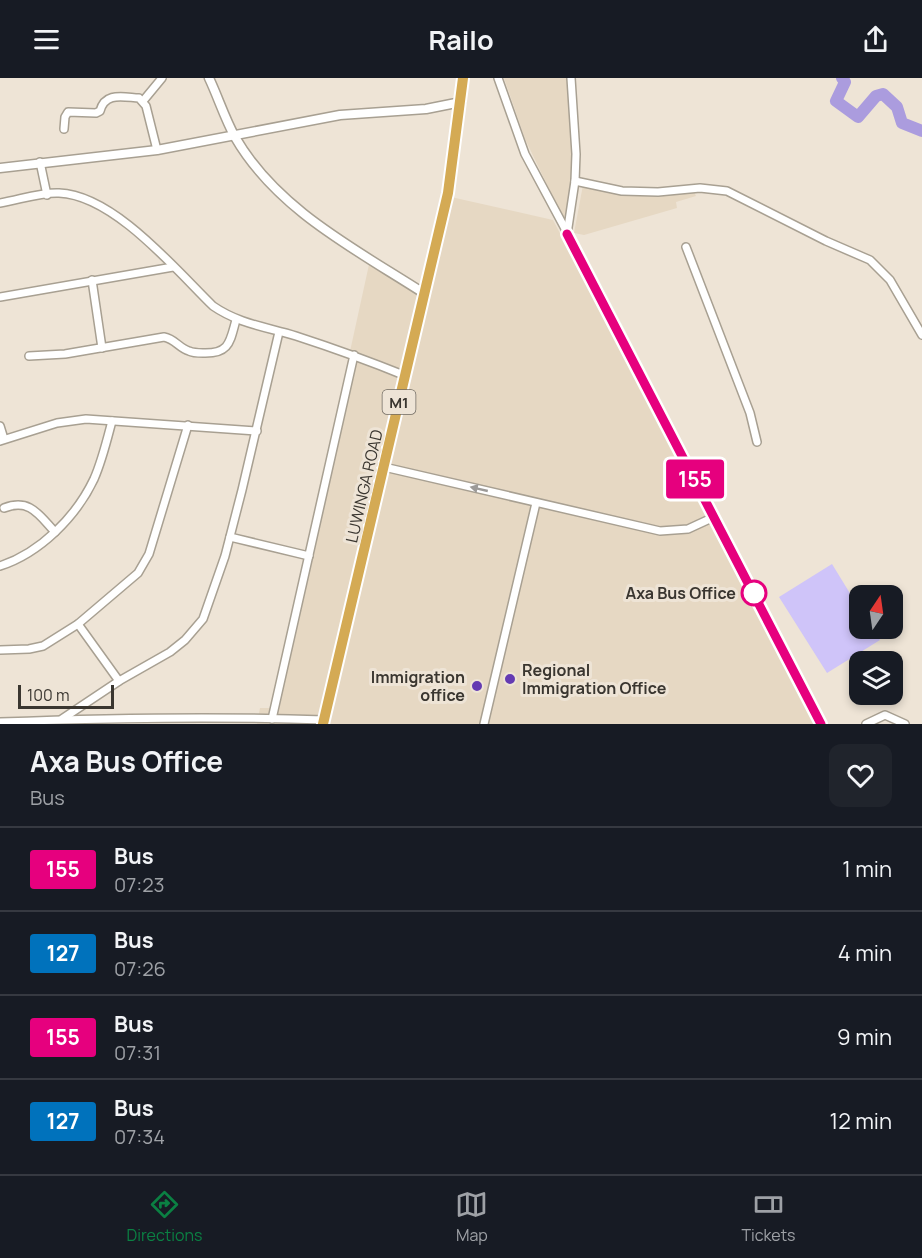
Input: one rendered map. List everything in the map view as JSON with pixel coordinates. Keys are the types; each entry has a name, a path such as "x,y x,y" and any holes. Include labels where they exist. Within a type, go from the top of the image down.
{"highway":[{"name":"LUWINGA ROAD","path":"323,722 448,193 463,78"}],"street":[{"path":"143,101 162,78"},
{"path":"209,78 235,136 267,180 293,205 341,240 425,294"},
{"path":"498,78 525,154 821,724"},
{"path":"567,234 575,181 576,154 571,78"},
{"path":"64,129 68,112 96,113 100,111 103,102 109,98 139,98 143,101 157,150"},
{"path":"0,168 157,150 340,115 426,109 461,102"},
{"path":"40,162 47,195"},
{"path":"575,181 622,191 658,192 717,188 734,194 826,241 870,260 890,280 922,335"},
{"path":"0,203 68,194 95,204 133,229 213,306 236,320 354,355 406,376"},
{"path":"686,247 750,413 757,442"},
{"path":"0,297 173,267"},
{"path":"92,280 102,348"},
{"path":"29,356 65,354 164,337 174,340 189,351 211,353 222,351 227,346 236,320"},
{"path":"62,719 119,681 170,652 185,640 203,619 230,537 279,332"},
{"path":"272,719 354,355"},
{"path":"0,426 2,440 57,423 86,419 257,431"},
{"path":"0,566 27,555 55,532 84,496 95,477 112,421"},
{"path":"0,650 38,648 78,624 138,573 152,543 188,425"},
{"path":"384,467 660,531 688,529 714,517"},
{"path":"484,724 536,503"},
{"path":"4,508 19,504 32,508 55,532"},
{"path":"230,537 309,556"},
{"path":"78,624 119,681"},
{"path":"866,724 885,715 905,724"},
{"path":"0,722 62,719 272,719 323,722"}],"shaded area":[{"path":"504,78 568,78 573,171 565,222 525,139"},
{"path":"583,185 610,192 644,195 692,188 696,196 676,202 677,208 584,235 574,233"},
{"path":"451,197 553,220 818,724 257,724 260,708 272,708 370,260 429,294"},
{"path":"832,564 849,592 849,639 880,640 862,651 849,651 849,659 827,673 779,597"}],"waterway":[{"path":"842,78 845,82 836,101 858,117 876,96 883,94 897,107 902,123 922,131"}],"bus line":[{"name":"155","path":"567,234 821,724"}],"place":[{"name":"Axa Bus Office","path":"754,593"},
{"name":"Regional Immigration Office","path":"510,679"},
{"name":"Immigration office","path":"477,686"}]}
